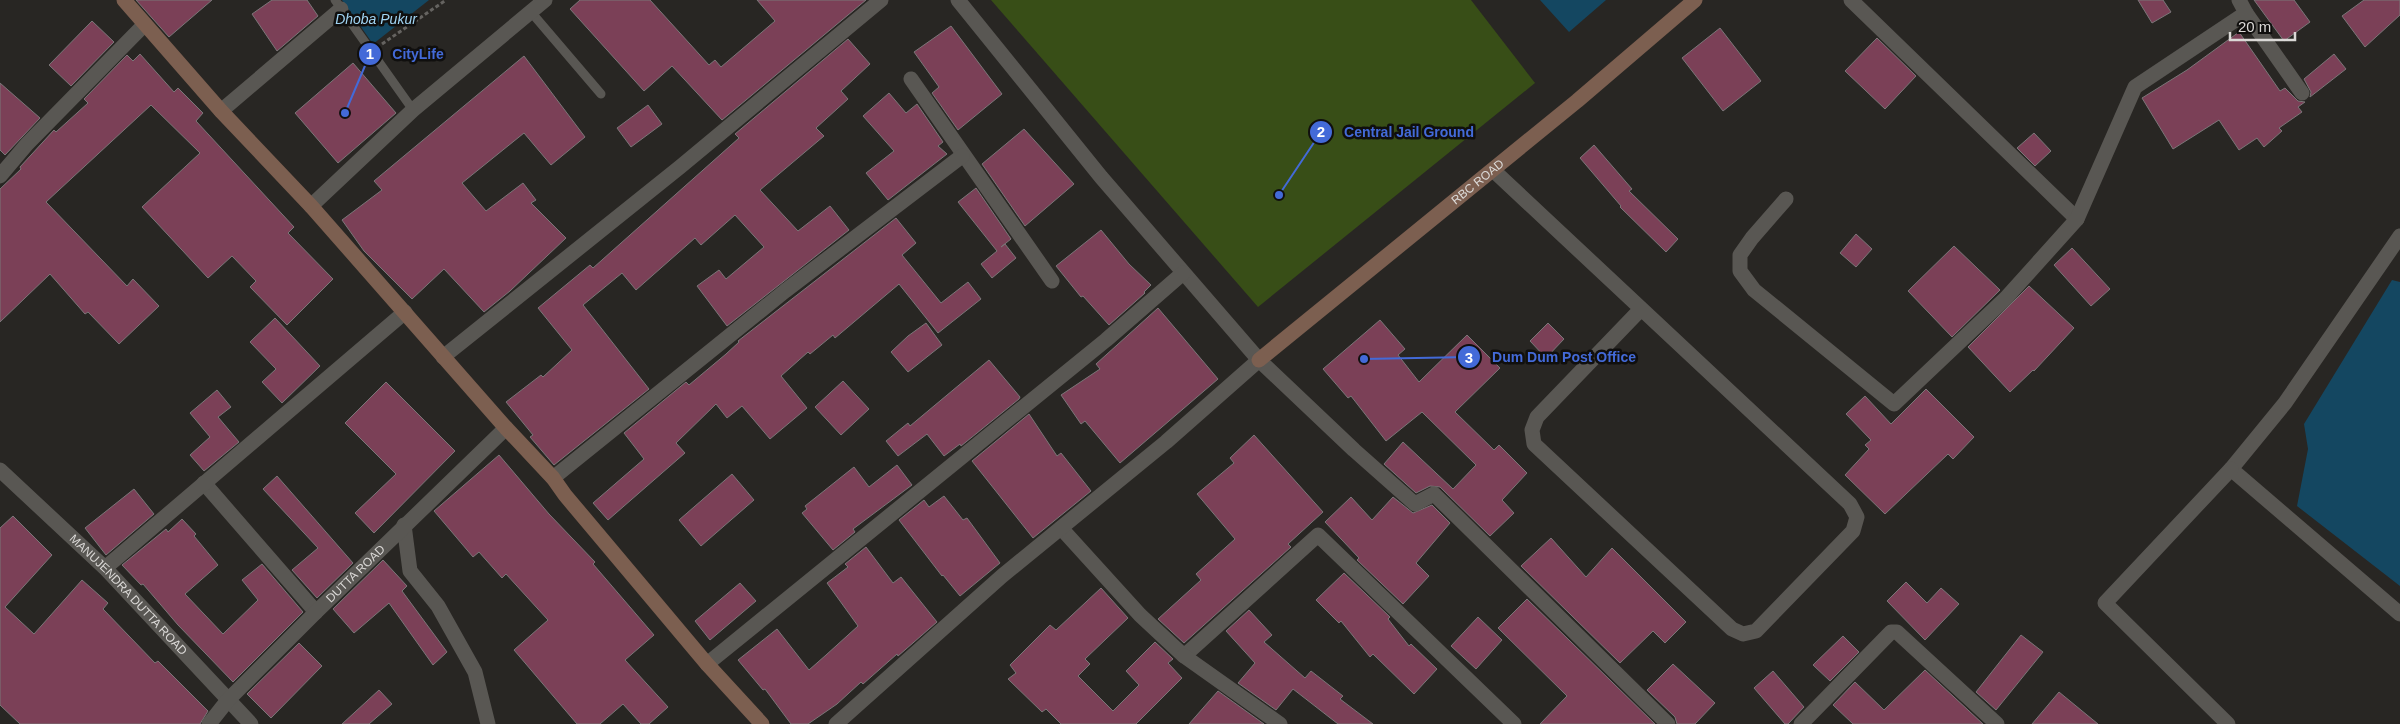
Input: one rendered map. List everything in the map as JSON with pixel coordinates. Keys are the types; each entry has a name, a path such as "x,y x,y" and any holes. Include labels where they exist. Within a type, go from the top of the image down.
{"street":[{"path":"124,0 221,111 311,206 506,428 554,478 565,495 707,664 762,724"},
{"path":"311,206 413,110 545,0"},
{"path":"443,356 680,167 881,0"},
{"path":"958,0 1101,177 1259,360 1354,450 1415,504 1434,494 1668,724"},
{"name":"RBC ROAD","path":"1259,360 1493,170 1695,0"},
{"path":"1851,0 2077,219"},
{"path":"221,111 338,5"},
{"path":"1786,199 1752,238 1740,255 1740,271 1754,290 1894,404 2006,298 2077,219 2135,87 2242,7 2302,93"},
{"path":"0,176 27,144 145,24"},
{"path":"911,79 962,156 1052,281"},
{"path":"554,478 785,291 962,156"},
{"path":"1493,170 1850,504 1858,518 1853,531 1756,631 1743,634 1732,629 1534,444 1532,430 1536,417 1641,309"},
{"path":"2228,724 2105,603 2231,469 2285,402 2400,236"},
{"path":"707,664 1106,340 1183,274"},
{"path":"105,568 405,312"},
{"path":"836,724 1002,576 1166,442 1259,360"},
{"name":"DUTTA ROAD","path":"209,724 228,700 316,612 506,428"},
{"path":"2231,469 2400,614"},
{"name":"MANUJENDRA DUTTA ROAD","path":"0,470 105,568 250,724"},
{"path":"204,483 316,612"},
{"path":"404,525 410,571 438,606 476,672 488,724"},
{"path":"1062,528 1140,615 1184,656 1280,724"},
{"path":"1184,656 1318,535 1514,724"},
{"path":"1801,724 1891,632 1898,632 1997,724"}],"lane":[{"path":"338,5 413,110"},
{"path":"531,12 601,94"}],"path":[{"path":"371,52 446,0"}],"green space":[{"path":"991,0 1471,0 1535,83 1258,307"}],"water":[{"name":"Dhoba Pukur","path":"342,0 429,0 373,44"},
{"path":"1540,0 1606,0 1569,32"},
{"path":"2392,280 2400,282 2400,586 2297,506 2308,449 2304,424"}],"building":[{"path":"136,0 212,0 169,37"},
{"path":"272,0 307,0 318,16 277,51 252,14"},
{"path":"580,0 650,0 709,65 715,60 721,67 775,21 757,0 866,0 722,120 672,66 644,91 570,9"},
{"path":"2138,0 2163,0 2171,12 2152,23"},
{"path":"2254,0 2294,0 2310,22 2284,41"},
{"path":"2364,0 2400,0 2400,15 2365,47 2342,16"},
{"path":"92,21 114,42 71,86 49,65"},
{"path":"951,26 1002,94 958,130 932,93 939,87 914,52"},
{"path":"1720,28 1761,81 1723,111 1682,58"},
{"path":"2239,32 2280,91 2285,88 2298,101 2305,102 2298,107 2302,112 2279,128 2282,131 2264,147 2257,138 2239,150 2219,120 2173,149 2142,98 2187,70"},
{"path":"1877,38 1916,76 1885,109 1845,71"},
{"path":"848,39 870,64 841,91 848,99 816,128 824,136 760,190 798,231 830,206 849,230 727,326 697,286 719,270 726,279 764,247 735,215 701,245 695,238 636,290 622,273 583,305 649,389 554,465 530,437 533,435 506,402 541,375 543,377 572,350 538,308 590,265 593,268 739,138 735,134"},
{"path":"140,54 174,92 178,88 203,113 196,121 294,227 288,233 333,279 287,325 250,287 256,281 232,256 208,278 142,207 200,153 151,105 46,202 127,286 133,279 159,306 119,344 88,312 85,314 50,274 0,322 0,189 21,169 20,167 54,130 56,132 88,103 84,99 127,55 133,61"},
{"path":"2334,54 2346,69 2310,97 2311,92 2304,79"},
{"path":"524,56 585,137 551,165 524,133 462,183 486,211 523,183 536,200 531,203 566,238 510,291 484,312 444,269 412,299 364,251 342,220 382,190 374,181"},
{"path":"353,63 396,113 338,163 295,113"},
{"path":"0,83 40,118 5,155 0,150"},
{"path":"889,93 906,113 917,104 943,142 938,146 947,154 888,200 866,173 894,151 863,116"},
{"path":"648,105 662,124 631,147 617,128"},
{"path":"1024,129 1074,184 1025,226 982,164"},
{"path":"2034,133 2051,151 2035,166 2017,148"},
{"path":"1594,145 1632,189 1629,191 1678,239 1666,252 1620,207 1580,158"},
{"path":"976,188 1011,239 1001,247 1005,244 1016,258 992,278 981,264 997,251 958,202"},
{"path":"896,218 916,243 902,255 941,303 968,282 981,299 938,333 899,284 835,338 833,335 810,354 808,352 781,376 807,408 770,439 742,406 727,418 716,404 676,443 685,453 608,520 593,503 644,459 624,433 686,382 689,385 726,354 738,341"},
{"path":"1101,230 1129,264 1151,285 1145,293 1109,325 1083,296 1081,297 1056,266"},
{"path":"1856,234 1872,249 1856,267 1840,253"},
{"path":"1954,246 2000,290 1952,337 1908,291"},
{"path":"2072,248 2110,289 2091,306 2054,265"},
{"path":"2029,286 2074,328 2034,371 2010,392 1968,347"},
{"path":"1158,308 1218,379 1120,463 1085,421 1081,424 1061,395 1100,369 1096,364"},
{"path":"275,318 320,366 282,403 262,382 276,369 250,342"},
{"path":"1380,320 1405,349 1398,355 1419,382 1467,335 1500,368 1455,412 1494,450 1499,445 1527,473 1502,500 1514,513 1490,536 1440,487 1430,486 1416,493 1384,464 1403,442 1453,489 1476,465 1422,412 1386,441 1351,396 1348,398 1323,369"},
{"path":"926,323 942,345 908,372 891,352"},
{"path":"1548,323 1564,339 1546,358 1530,341"},
{"path":"989,360 1020,397 1019,399 961,446 960,444 944,456 927,434 898,456 886,441 908,423 910,426"},
{"path":"843,381 869,409 841,435 815,407"},
{"path":"386,382 455,451 374,533 355,513 396,474 345,423"},
{"path":"1926,389 1974,437 1953,459 1948,454 1885,514 1845,475 1869,449 1865,445 1871,440 1846,414 1865,396 1891,424"},
{"path":"217,390 231,407 218,417 239,442 204,471 190,455 210,437 190,413"},
{"path":"1029,414 1057,456 1061,453 1091,491 1033,538 972,461"},
{"path":"1254,435 1323,512 1288,544 1291,547 1184,643 1158,619 1201,580 1196,574 1235,539 1197,494 1234,463 1230,458"},
{"path":"499,455 549,514 595,562 593,564 654,635 625,660 668,707 649,724 641,724 623,704 600,724 577,724 514,650 548,620 506,574 502,578 479,552 473,557 434,511"},
{"path":"897,465 912,485 853,529 855,532 833,550 802,513 807,509 805,506 854,467 869,487"},
{"path":"732,474 754,500 701,546 679,520"},
{"path":"277,476 353,563 317,598 292,570 318,548 263,489"},
{"path":"134,489 154,514 106,555 85,528"},
{"path":"944,496 963,520 967,518 1000,563 960,596 942,576 899,520 924,500 929,507"},
{"path":"1351,497 1372,520 1393,497 1413,513 1432,505 1450,523 1416,563 1429,576 1403,604 1357,560 1359,558 1325,522"},
{"path":"13,516 52,555 5,607 34,634 82,580 108,603 103,609 155,663 158,661 208,711 200,724 20,724 0,705 0,528"},
{"path":"182,519 196,534 194,536 218,565 185,594 223,634 258,600 242,580 262,564 303,612 233,682 178,625 143,584 141,585 122,565 166,529 168,532"},
{"path":"1551,538 1586,577 1612,548 1686,622 1665,643 1653,631 1620,663 1521,566"},
{"path":"866,547 893,583 901,577 937,622 863,684 861,682 837,704 808,724 791,724 765,689 763,690 738,660 777,629 809,670 826,655 858,626 827,583 848,567 845,564"},
{"path":"383,560 407,586 402,591 447,652 433,665 389,603 354,633 333,609"},
{"path":"1344,573 1390,617 1388,619 1409,646 1411,644 1437,669 1414,694 1373,654 1370,657 1341,621 1339,623 1316,600"},
{"path":"1906,582 1927,603 1941,588 1959,604 1925,640 1887,601"},
{"path":"740,583 756,601 710,640 695,621"},
{"path":"1101,588 1128,618 1085,659 1090,664 1078,676 1113,711 1139,685 1126,671 1155,642 1173,659 1168,663 1182,678 1136,724 1061,724 1046,709 1042,712 1008,679 1016,673 1010,665 1050,625 1056,630"},
{"path":"1527,599 1655,724 1540,724 1567,696 1498,628"},
{"path":"1249,610 1272,635 1264,642 1305,678 1311,671 1343,696 1340,699 1373,724 1338,724 1293,689 1276,710 1238,683 1255,663 1226,631"},
{"path":"1478,617 1502,640 1476,669 1451,646"},
{"path":"2021,635 2043,652 1996,710 1976,692"},
{"path":"1843,636 1859,652 1830,681 1813,665"},
{"path":"299,643 322,666 271,718 247,694"},
{"path":"1673,664 1715,703 1695,724 1677,724 1675,717 1647,690"},
{"path":"1925,670 1983,724 1853,724 1833,705 1855,682 1884,710"},
{"path":"1773,671 1804,707 1788,724 1785,724 1754,688"},
{"path":"379,690 392,704 369,724 342,724"},
{"path":"1218,691 1264,724 1189,724"},
{"path":"2059,692 2098,724 2032,724"}],"place":[{"name":"CityLife","path":"345,113"},
{"name":"Central Jail Ground","path":"1279,195"},
{"name":"Dum Dum Post Office","path":"1364,359"}]}
